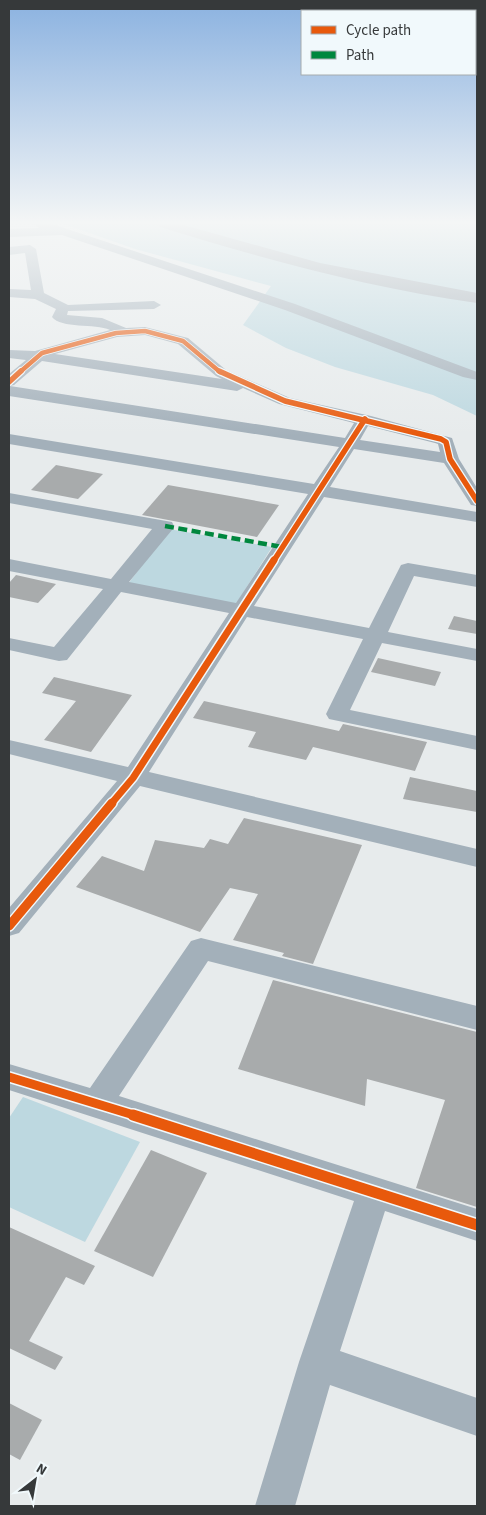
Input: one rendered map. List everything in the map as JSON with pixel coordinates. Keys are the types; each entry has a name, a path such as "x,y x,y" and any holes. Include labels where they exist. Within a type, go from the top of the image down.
{"highway":[{"path":"460,295 477,298"}],"street":[{"path":"29,295 38,295 63,308 154,305"},
{"path":"253,295 477,376"},
{"path":"63,308 59,317 63,319 100,323 116,327 122,332"},
{"path":"9,382 42,353 122,332 146,331 183,340 221,373 285,400 441,439 446,442 450,459 477,501"},
{"path":"9,354 39,356 255,388"},
{"path":"9,391 450,459"},
{"path":"9,926 133,778 365,419"},
{"path":"9,440 477,517"},
{"path":"9,498 165,526 118,586 59,654 9,644"},
{"path":"9,565 477,655"},
{"path":"477,581 408,569 336,714 477,743"},
{"path":"9,747 133,778 477,858"},
{"path":"96,1103 201,949 477,1018"},
{"path":"9,1077 477,1225"},
{"path":"276,1506 318,1362 374,1192"},
{"path":"318,1362 477,1417"}],"shaded area":[{"path":"265,295 477,295 477,416 433,395 335,367 286,348 243,325"},
{"path":"169,529 272,547 236,604 128,584"},
{"path":"23,1097 140,1142 85,1242 9,1207 9,1118"}],"building":[{"path":"56,465 103,474 78,499 31,490"},
{"path":"168,485 279,505 257,537 142,515"},
{"path":"16,575 56,584 38,603 9,597 9,583"},
{"path":"454,616 477,621 477,634 448,629"},
{"path":"378,658 441,672 435,686 371,672"},
{"path":"54,677 132,695 91,752 44,740 76,701 42,693"},
{"path":"204,701 339,731 343,724 427,742 415,771 313,747 306,760 248,747 256,732 193,718"},
{"path":"410,777 477,791 477,812 403,799"},
{"path":"244,818 362,845 313,964 282,956 284,953 233,940 258,894 230,888 200,932 76,887 102,856 144,871 155,840 204,848 210,839 228,844"},
{"path":"273,980 477,1032 477,1207 416,1188 445,1100 367,1079 365,1106 238,1069"},
{"path":"151,1150 207,1173 153,1277 94,1251"},
{"path":"9,1227 95,1266 84,1285 66,1277 29,1341 63,1357 55,1370 9,1348"},
{"path":"9,1403 42,1420 20,1460 9,1454"}],"marked path":[{"path":"165,526 282,547"}],"cycle path":[{"path":"9,382 42,353 116,333 145,331 183,341 221,373 285,401 441,439 446,442 450,459 477,501"},
{"path":"9,926 133,778 365,419"},
{"path":"9,1077 97,1103 477,1225"}]}
